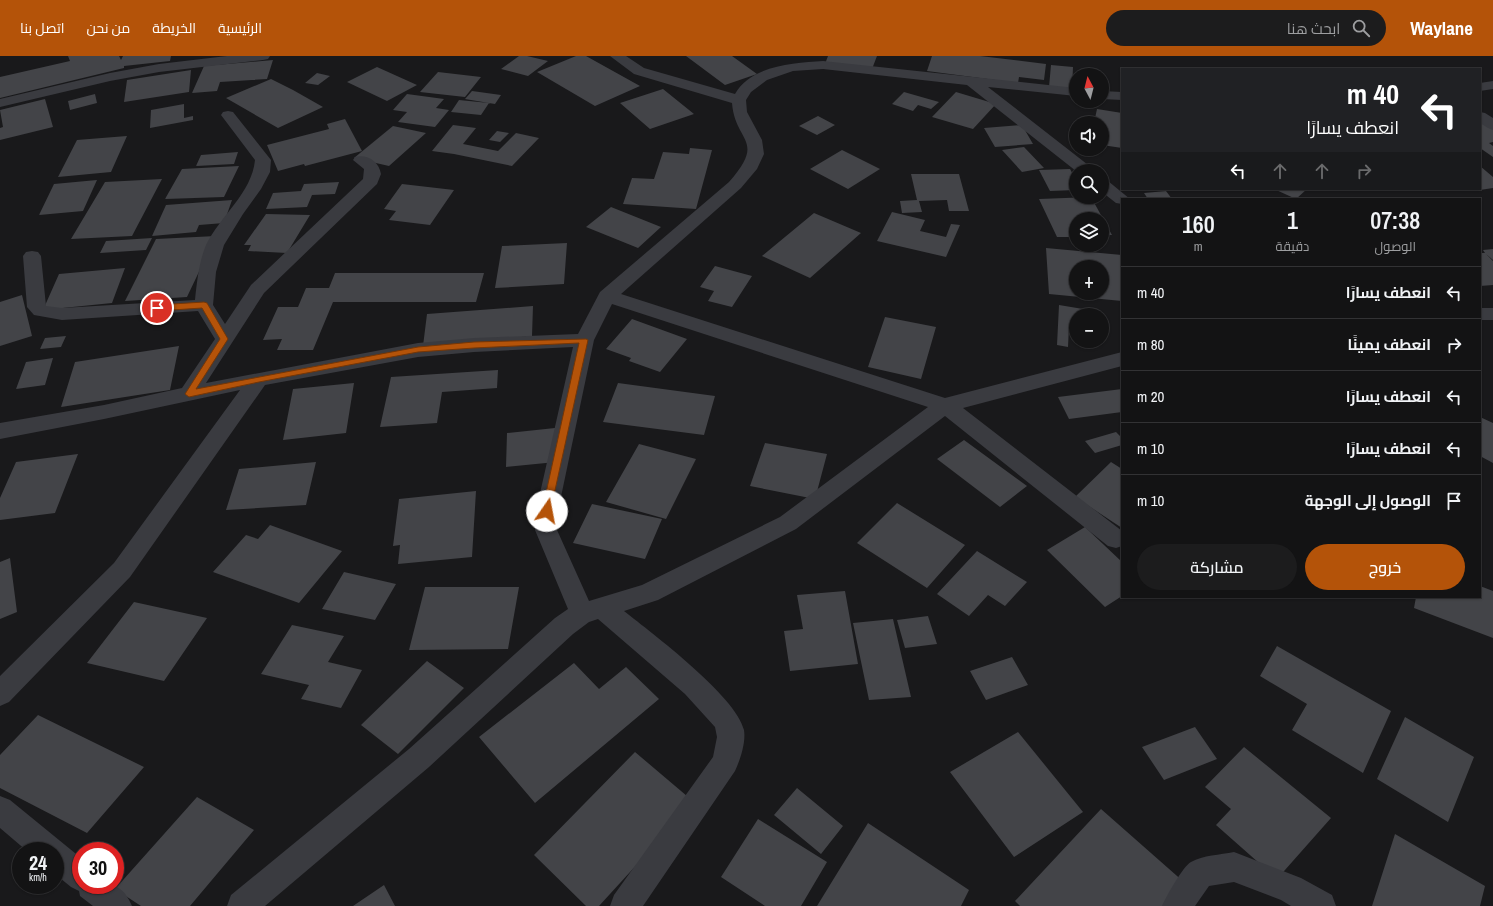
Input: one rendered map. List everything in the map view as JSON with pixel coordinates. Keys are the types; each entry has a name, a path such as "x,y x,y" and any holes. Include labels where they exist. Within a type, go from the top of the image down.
{"street":[{"path":"0,103 110,77 159,68 263,56"},
{"path":"617,56 643,73 739,100"},
{"path":"778,56 791,67"},
{"path":"625,906 725,762 730,743 730,728 722,714 689,682 592,610 546,530 547,511 584,340 607,296 736,185 749,169 756,154 754,140 740,112 739,100 745,89 762,77 791,67 823,65 1069,91"},
{"path":"971,81 1077,164"},
{"path":"1481,87 1493,85"},
{"path":"1109,95 1121,96"},
{"path":"224,339 204,305 208,272 215,245 235,213 253,189 262,172 263,160 228,115"},
{"path":"1481,117 1493,125"},
{"path":"189,394 257,289 294,256 371,180 373,174 372,167 361,160"},
{"path":"1109,189 1121,198"},
{"path":"32,256 36,307 42,311 62,314 204,305"},
{"path":"607,296 945,406 1116,539"},
{"path":"1481,314 1493,314"},
{"path":"0,431 104,412 259,379 418,350 474,345 584,340"},
{"path":"242,906 419,758 564,626 592,610 649,593 788,523 945,406 1121,359"},
{"path":"0,694 122,570 259,379"},
{"path":"0,810 39,842"},
{"path":"64,862 72,869"},
{"path":"1177,906 1200,874 1234,867 1290,889 1321,906"},
{"path":"102,894 117,906"}],"building":[{"path":"68,56 119,56 121,60 123,56 171,56 170,61 124,66 124,68 0,98 0,77 70,61"},
{"path":"519,56 527,56 548,61 528,76 501,69"},
{"path":"576,56 586,56 640,86 595,106 537,72"},
{"path":"686,56 732,56 757,74 725,85"},
{"path":"828,56 877,56 872,69 825,64"},
{"path":"932,56 980,56 1046,64 1044,80 1019,77 1018,83 927,71"},
{"path":"273,60 267,79 220,82 217,91 192,93 204,66"},
{"path":"1051,65 1073,67 1069,68 1069,90 1049,87"},
{"path":"377,67 417,85 387,101 347,82"},
{"path":"191,70 189,92 124,102 127,80"},
{"path":"438,72 481,77 465,97 420,92"},
{"path":"317,73 330,76 318,85 305,83"},
{"path":"271,79 323,107 278,128 226,98"},
{"path":"663,89 694,114 650,129 620,103"},
{"path":"472,91 501,95 495,104 465,99"},
{"path":"904,92 939,102 931,109 918,105 913,111 892,104"},
{"path":"956,92 996,104 973,129 932,117"},
{"path":"95,94 97,103 70,110 68,101"},
{"path":"407,94 444,99 436,108 449,110 435,127 398,122 407,112 393,110"},
{"path":"45,99 53,127 0,140 0,128 3,127 0,110"},
{"path":"459,100 489,103 481,115 451,112"},
{"path":"184,104 184,118 193,116 193,120 150,128 151,110"},
{"path":"1097,109 1121,113 1121,148 1109,146 1109,116 1096,116"},
{"path":"818,116 835,125 817,135 799,126"},
{"path":"345,119 362,151 305,166 304,164 278,171 267,145 329,129 327,124"},
{"path":"1481,120 1493,129 1493,142 1489,143 1493,146 1493,157 1481,149"},
{"path":"453,125 476,128 463,144 498,151 516,133 539,138 512,166 432,151"},
{"path":"1022,125 1033,144 995,147 984,128"},
{"path":"393,126 426,133 389,166 354,158"},
{"path":"497,131 509,133 500,142 489,140"},
{"path":"127,136 111,172 58,177 77,140"},
{"path":"1024,147 1044,168 1022,172 1002,150"},
{"path":"690,148 712,150 696,209 623,204 632,178 654,179 663,152 689,154"},
{"path":"842,150 880,169 848,189 810,169"},
{"path":"238,152 234,164 196,166 201,155"},
{"path":"239,166 224,197 165,199 182,169"},
{"path":"1481,167 1493,177 1493,188 1481,190"},
{"path":"1069,169 1069,190 1050,191 1039,170"},
{"path":"911,174 959,174 969,211 949,211 947,200 919,201 922,212 902,213 900,201 917,200"},
{"path":"162,179 132,236 71,239 105,182"},
{"path":"97,180 83,211 39,215 54,184"},
{"path":"339,182 335,194 312,195 307,207 266,209 273,193 301,191 304,184"},
{"path":"402,184 454,190 430,225 389,220 396,211 384,209"},
{"path":"1276,190 1306,190 1297,198"},
{"path":"1166,191 1171,198 1147,198 1144,193"},
{"path":"1069,198 1069,204 1095,204 1099,212 1069,212 1069,237 1057,237 1039,199"},
{"path":"232,200 224,223 199,225 196,232 152,236 166,205"},
{"path":"611,207 661,227 638,248 586,227"},
{"path":"892,212 925,220 920,231 946,237 951,224 960,225 946,257 877,241"},
{"path":"814,213 861,233 810,278 762,256"},
{"path":"266,214 310,215 287,253 248,251 251,245 244,245"},
{"path":"216,236 187,297 125,301 156,239"},
{"path":"152,238 146,250 100,253 106,241"},
{"path":"567,243 564,284 495,288 502,246"},
{"path":"1046,248 1069,250 1069,252 1121,255 1121,301 1109,300 1109,260 1069,260 1069,296 1049,294"},
{"path":"1493,249 1493,260 1486,254 1493,261 1493,285 1481,286 1481,253 1485,253 1483,250"},
{"path":"715,266 752,276 732,307 708,301 714,291 700,287"},
{"path":"125,268 112,303 43,310 59,274"},
{"path":"335,273 484,273 476,302 333,302 313,350 277,350 282,339 263,340 278,307 298,307 306,288 329,288"},
{"path":"22,295 32,336 0,346 0,302"},
{"path":"1059,305 1077,308 1069,308 1068,347 1057,345"},
{"path":"533,306 532,336 423,346 427,314"},
{"path":"885,317 936,327 921,379 868,367"},
{"path":"632,319 687,339 660,372 629,361 631,358 606,349"},
{"path":"66,336 61,347 40,349 45,338"},
{"path":"179,346 170,390 61,407 75,362"},
{"path":"53,358 45,385 16,389 26,362"},
{"path":"498,370 497,388 442,392 437,423 380,427 391,377"},
{"path":"354,383 346,433 283,440 293,389"},
{"path":"618,383 715,396 704,435 603,422"},
{"path":"1121,389 1121,412 1069,419 1058,397"},
{"path":"1481,417 1493,423 1493,463 1481,457"},
{"path":"555,428 556,462 506,467 507,433"},
{"path":"1116,432 1121,437 1121,445 1095,453 1085,441"},
{"path":"964,440 1027,486 1000,507 937,459"},
{"path":"765,443 827,454 815,499 750,486"},
{"path":"639,444 696,459 666,519 606,502"},
{"path":"78,454 55,513 0,520 0,498 16,462"},
{"path":"316,462 306,505 226,510 239,469"},
{"path":"1111,462 1121,468 1121,527 1075,497"},
{"path":"476,491 472,557 398,564 400,545 393,546 399,499"},
{"path":"897,503 965,545 927,588 857,543"},
{"path":"592,504 662,519 645,559 573,543"},
{"path":"270,525 342,551 299,603 213,572 246,535 258,539"},
{"path":"1085,527 1121,561 1121,597 1105,607 1047,550"},
{"path":"977,551 1027,582 1005,606 988,595 969,616 937,594"},
{"path":"10,558 17,612 0,619 0,562"},
{"path":"344,572 396,584 375,620 322,609"},
{"path":"1481,586 1493,591 1493,638 1414,608 1416,598 1481,598"},
{"path":"425,587 519,587 508,649 409,650"},
{"path":"845,591 858,664 790,671 784,631 803,629 797,595"},
{"path":"134,602 207,618 164,681 87,663"},
{"path":"928,616 937,644 905,648 897,620"},
{"path":"893,619 911,697 869,700 853,623"},
{"path":"292,625 344,636 328,662 362,670 341,708 301,699 309,685 261,674"},
{"path":"1277,646 1391,711 1363,773 1292,730 1307,704 1260,676"},
{"path":"1012,657 1028,685 986,700 970,671"},
{"path":"427,661 464,688 398,754 361,725"},
{"path":"574,663 599,689 626,667 659,699 535,803 479,737"},
{"path":"38,715 144,767 87,833 0,788 0,755"},
{"path":"1405,717 1474,757 1448,822 1377,779"},
{"path":"1195,727 1217,759 1164,780 1142,747"},
{"path":"1018,732 1083,812 1014,857 950,772"},
{"path":"1244,747 1331,818 1277,879 1216,825 1231,809 1205,787"},
{"path":"635,752 694,802 599,906 586,906 534,855"},
{"path":"797,788 843,826 821,854 774,815"},
{"path":"197,797 254,830 190,906 141,906 123,894 124,894 124,879"},
{"path":"1101,809 1185,883 1166,906 1020,906 1015,901"},
{"path":"758,819 827,862 801,906 765,906 721,877"},
{"path":"868,823 969,890 961,906 817,906"},
{"path":"1395,834 1485,886 1480,906 1372,906"},
{"path":"384,885 395,906 353,906"}],"route":[{"path":"157,308 204,305 224,339 189,394 259,379 418,350 474,345 584,340 547,511"}]}
